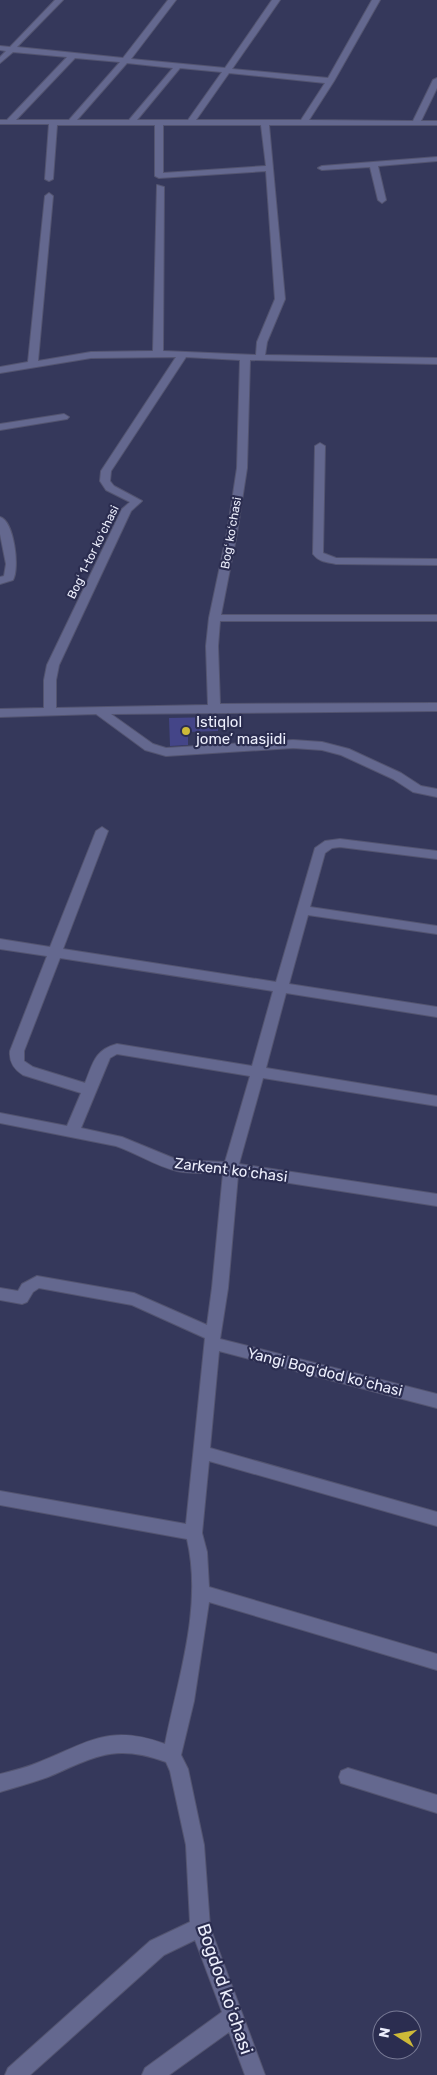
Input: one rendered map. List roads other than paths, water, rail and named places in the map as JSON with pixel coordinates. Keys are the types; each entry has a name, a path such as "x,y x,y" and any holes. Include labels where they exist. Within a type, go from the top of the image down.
{"street":[{"path":"0,61 59,0"},
{"path":"70,122 125,61 172,0"},
{"path":"191,122 276,0"},
{"path":"304,122 330,81 376,0"},
{"path":"0,48 330,81"},
{"path":"9,122 72,56"},
{"path":"130,122 178,66"},
{"path":"416,122 437,80"},
{"path":"0,122 437,123"},
{"path":"49,180 53,122"},
{"path":"159,122 160,176 270,168"},
{"path":"260,358 262,342 280,299 265,122"},
{"path":"322,168 437,159"},
{"path":"374,165 382,200"},
{"path":"158,354 160,187"},
{"path":"33,364 49,196"},
{"path":"0,370 91,355 184,354 260,358 437,361"},
{"name":"Bogʻ 1-tor koʻchasi","path":"50,711 50,680 53,665 127,509 137,501 110,488 105,482 106,471 184,354"},
{"name":"Bogʻ koʻchasi","path":"214,708 212,646 215,618 232,533 242,468 245,357"},
{"path":"0,427 64,417"},
{"path":"320,446 318,554 321,557 336,561 437,562"},
{"path":"0,520 9,547 11,574 9,578 0,581"},
{"path":"215,618 437,618"},
{"path":"0,713 214,708 437,707"},
{"path":"98,710 149,747 157,750 177,752 294,744 322,746 345,752 397,776 417,789 437,793"},
{"path":"88,1090 28,1071 20,1067 16,1060 17,1051 102,831"},
{"path":"0,1783 30,1775 100,1746 117,1743 130,1743 147,1747 172,1756 174,1737 185,1700 201,1592 200,1554 194,1533 201,1452 220,1288 230,1168 319,851 329,844 340,843 437,854"},
{"path":"303,910 437,930"},
{"path":"0,944 437,1012"},
{"path":"72,1132 104,1055 109,1051 117,1049 437,1102"},
{"name":"Zarkent koʻchasi","path":"0,1118 117,1141 137,1148 159,1160 178,1166 230,1168 437,1200"},
{"name":"Yangi Bogʻdod koʻchasi","path":"0,1294 22,1298 27,1288 37,1282 134,1299 213,1339 437,1401"},
{"path":"201,1452 437,1519"},
{"path":"0,1498 194,1533"},
{"path":"201,1592 437,1662"},
{"name":"Bogdod koʻchasi","path":"172,1756 179,1769 196,1845 200,1926 255,2075"},
{"path":"348,1777 437,1804"},
{"path":"15,2075 157,1948 200,1926"},
{"path":"152,2075 232,2017"}],"place":[{"name":"Istiqlol jome’ masjidi","path":"186,731"}]}
